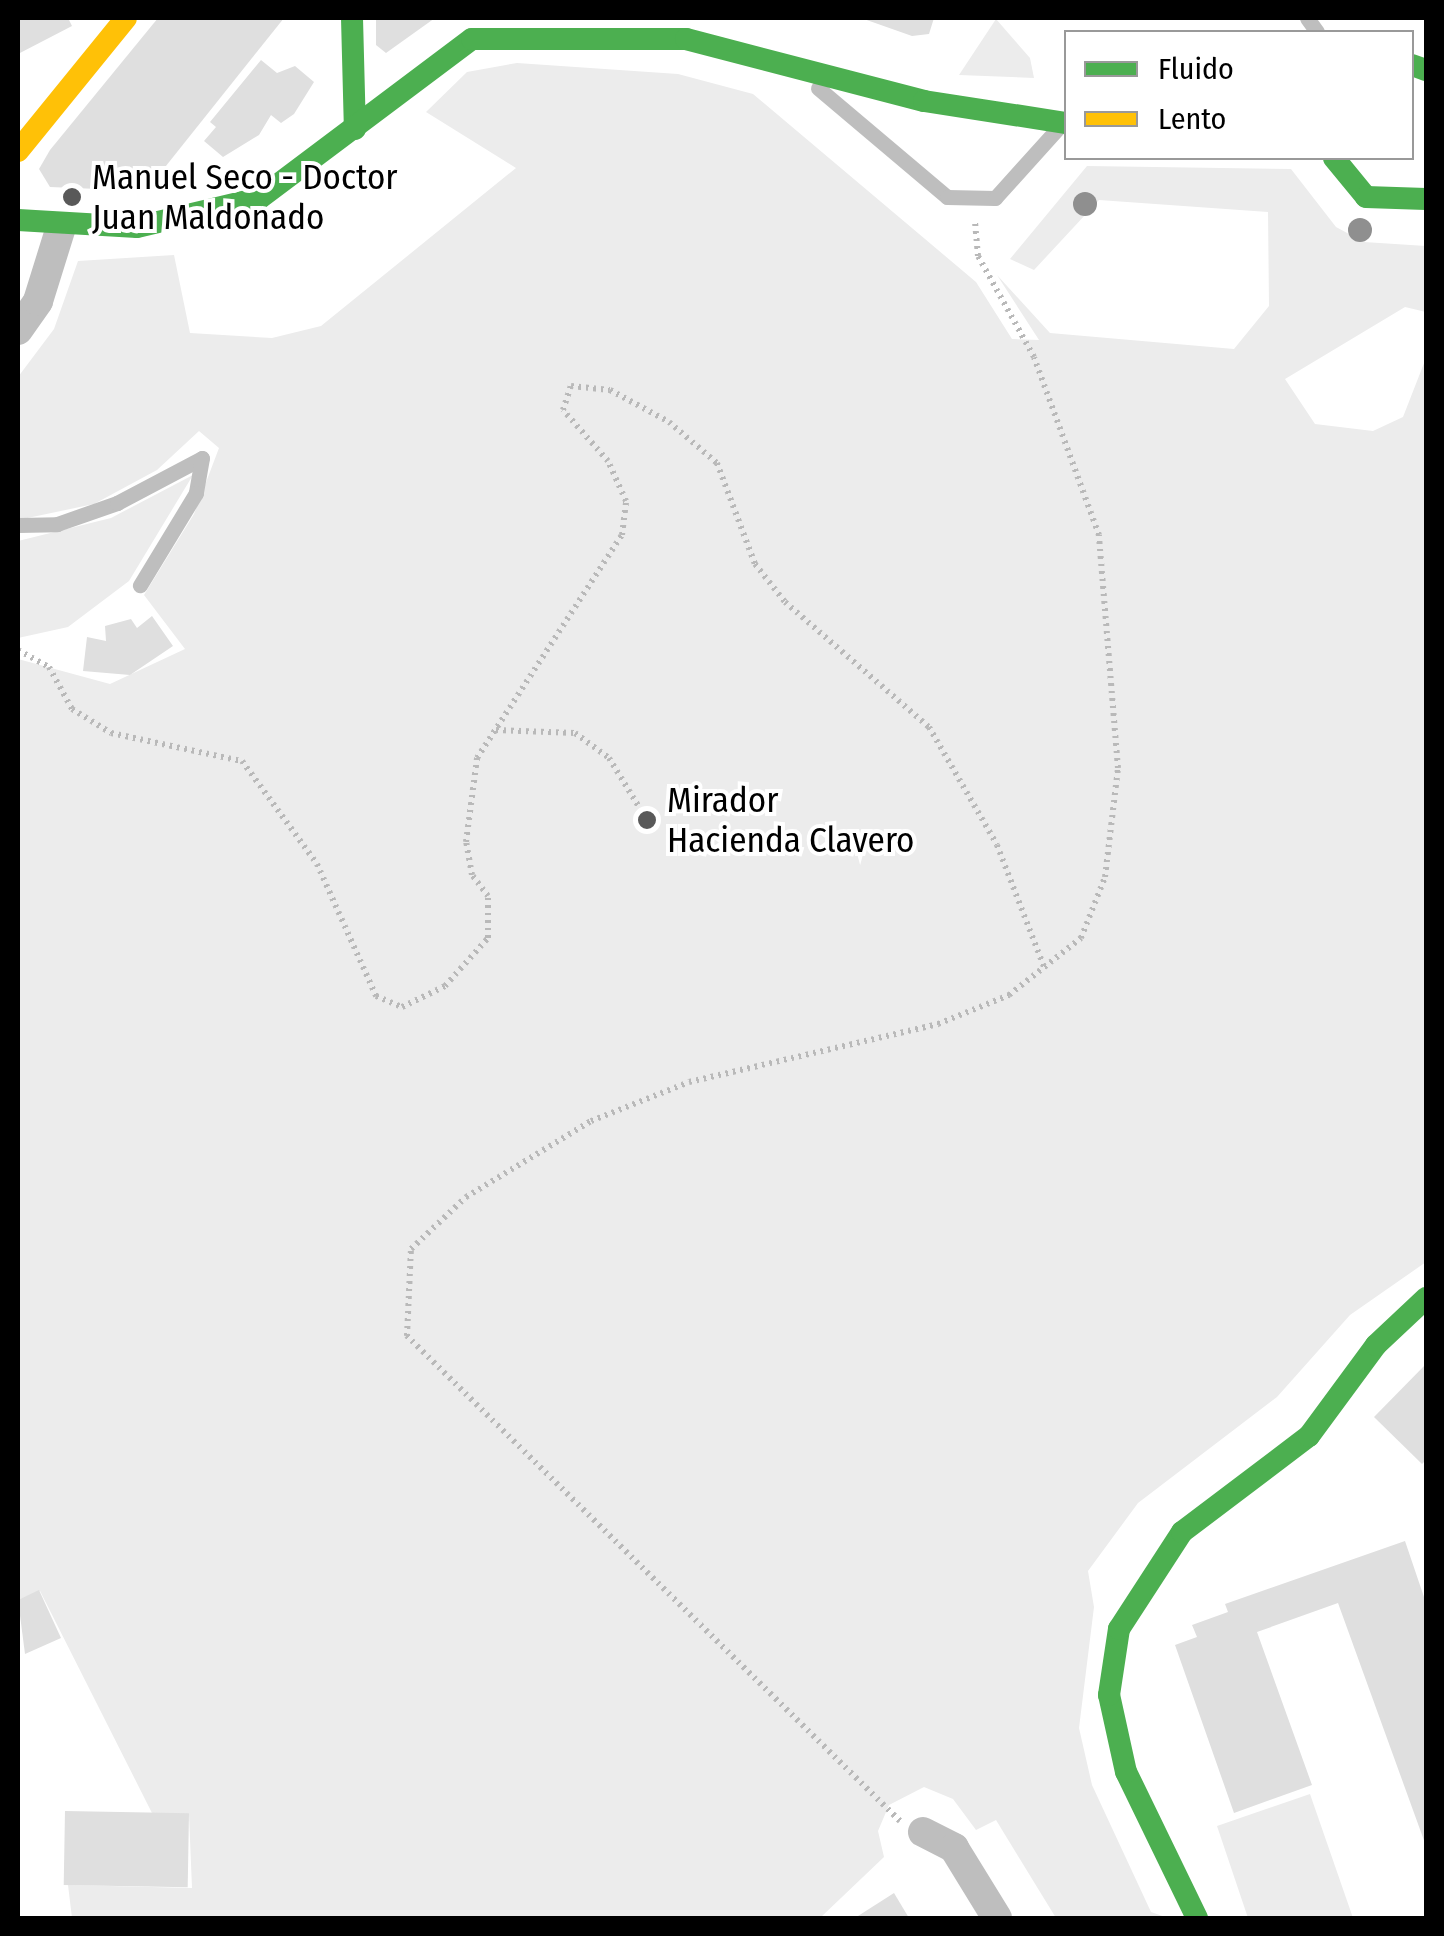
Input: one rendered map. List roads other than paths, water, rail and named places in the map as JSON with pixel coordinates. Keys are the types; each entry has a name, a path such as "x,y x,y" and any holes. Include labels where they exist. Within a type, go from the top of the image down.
{"street":[{"path":"18,151 126,18"},
{"path":"352,18 355,129"},
{"path":"18,220 60,227 137,227 260,198 472,39 664,36 1064,123"},
{"path":"1336,160 1366,197 1426,199"},
{"path":"18,330 38,301 60,227"},
{"path":"1197,1918 1126,1772 1109,1695 1118,1628 1182,1532 1309,1436 1426,1299"},
{"path":"923,1832 954,1848 997,1918"}],"lane":[{"path":"792,66 947,197 996,198 1064,124"},
{"path":"18,525 57,524 117,503 202,458 196,493 140,585"}],"place":[{"name":"Manuel Seco - Doctor Juan Maldonado","path":"72,197"},
{"name":"Mirador Hacienda Clavero","path":"647,820"}]}
